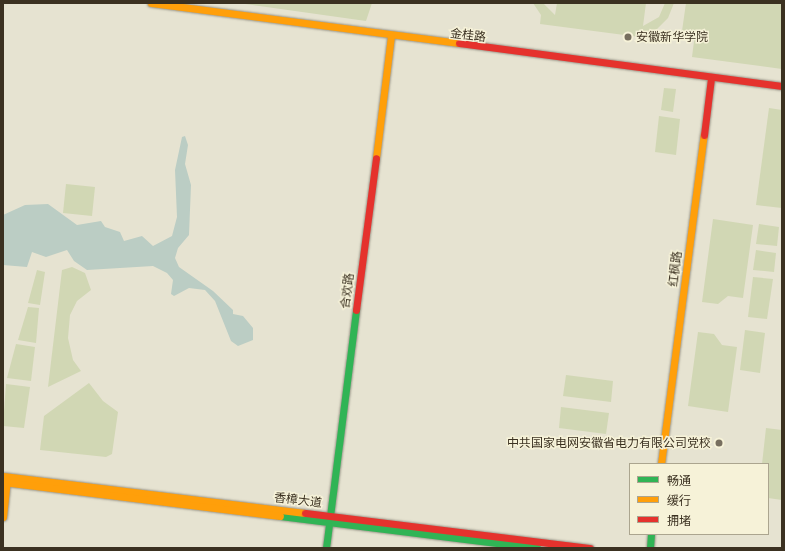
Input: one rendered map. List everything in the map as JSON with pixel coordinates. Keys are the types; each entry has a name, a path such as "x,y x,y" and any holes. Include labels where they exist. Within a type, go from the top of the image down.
{"street":[{"name":"金桂路","path":"151,3 391,36 782,86"},
{"name":"合欢路","path":"326,548 391,36"},
{"name":"红枫路","path":"661,463 711,78"},
{"name":"香樟大道","path":"5,479 329,519 590,548"},
{"path":"3,517 5,479"},
{"name":"香樟大道","path":"329,519 538,548"},
{"path":"650,548 651,535"}],"green space":[{"path":"238,3 372,3 366,21"},
{"path":"533,3 543,3 555,15 557,3 646,3 643,26 659,17 665,3 674,3 668,18 656,30 655,39 540,24 541,15"},
{"path":"686,3 782,3 782,69 692,57 695,33 682,31"},
{"path":"664,88 676,89 673,112 661,110"},
{"path":"769,108 782,110 782,208 756,205"},
{"path":"659,116 680,119 676,155 655,152"},
{"path":"66,184 95,187 92,216 63,213"},
{"path":"713,219 753,225 743,298 728,296 718,304 702,302"},
{"path":"759,224 779,227 777,246 756,244"},
{"path":"756,250 776,253 774,272 753,270"},
{"path":"72,267 85,273 91,290 77,301 70,315 68,338 73,360 81,371 48,387 62,270"},
{"path":"37,270 45,272 40,305 28,303"},
{"path":"753,277 773,279 767,319 748,317"},
{"path":"28,307 39,308 36,343 18,340"},
{"path":"745,330 765,333 760,373 740,370"},
{"path":"698,332 714,334 722,345 737,347 728,412 688,406"},
{"path":"16,344 35,347 31,381 7,378"},
{"path":"566,375 613,381 611,402 563,396"},
{"path":"89,383 103,401 118,412 112,454 106,457 40,450 44,416"},
{"path":"6,384 30,387 24,428 3,426"},
{"path":"561,407 609,413 606,434 559,428"},
{"path":"766,428 782,430 782,500 769,498 769,463 762,463"}],"shaded area":[{"path":"185,136 188,145 185,164 191,185 189,235 178,248 175,258 179,267 213,291 233,310 233,314 243,316 253,328 253,340 238,346 231,341 215,301 205,290 189,288 174,296 171,294 173,280 167,273 153,266 87,270 74,261 67,250 46,257 32,252 27,267 3,265 3,215 25,205 48,204 77,225 101,221 105,227 120,232 124,241 142,236 153,246 172,236 177,217 175,170 182,137"}],"traffic: fast":[{"path":"326,548 356,310"},
{"path":"280,516 537,548"},
{"path":"650,548 651,535"}],"traffic: slow":[{"path":"151,3 459,43"},
{"path":"376,158 391,36"},
{"path":"661,463 704,135"},
{"path":"3,476 305,513"},
{"path":"3,517 7,479"},
{"path":"3,482 280,516"}],"traffic: jam":[{"path":"459,43 782,86"},
{"path":"704,135 711,78"},
{"path":"356,310 376,158"},
{"path":"305,513 590,548"}],"place":[{"name":"安徽新华学院","path":"628,37"},
{"name":"中共国家电网安徽省电力有限公司党校","path":"719,443"}]}
